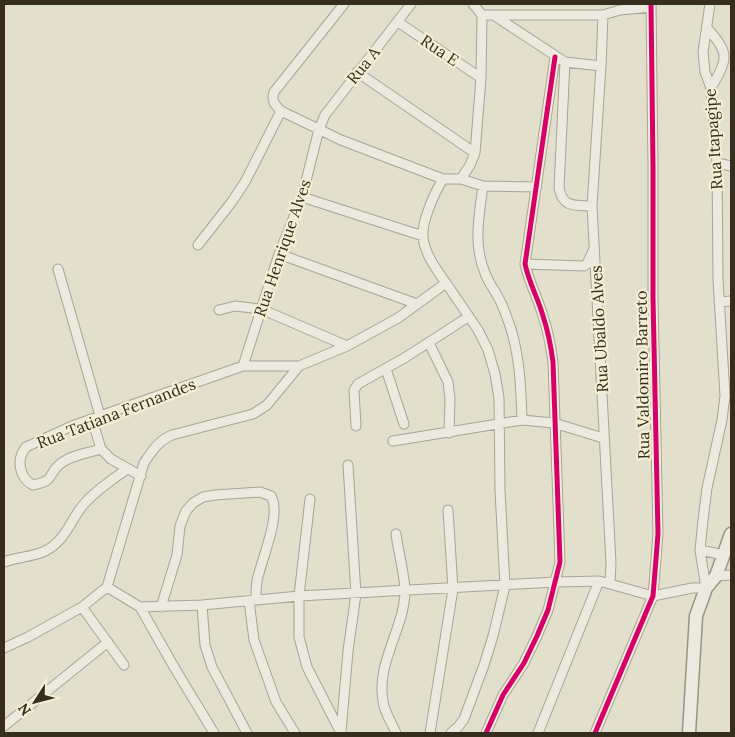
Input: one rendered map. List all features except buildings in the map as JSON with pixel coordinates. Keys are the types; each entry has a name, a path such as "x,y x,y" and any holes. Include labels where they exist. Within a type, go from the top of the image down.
{"street":[{"path":"344,4 274,92 272,98 281,111 341,140 443,179 461,179 483,186 537,187"},
{"name":"Rua A","path":"319,129 332,104 412,4"},
{"path":"461,179 470,165 475,152 481,78 482,15 473,4"},
{"name":"Rua Itapagipe","path":"706,588 700,550 707,488 728,396 719,302 718,163 711,88 703,62 710,4"},
{"path":"482,15 603,15 651,5"},
{"name":"Rua Valdomiro Barreto","path":"595,733 653,596 658,534 653,298 651,5"},
{"name":"Rua Ubaldo Alves","path":"603,15 592,206 610,584"},
{"path":"495,16 565,62 601,70"},
{"name":"Rua E","path":"398,22 481,78"},
{"path":"707,28 721,44 724,52 723,66 711,88"},
{"path":"486,733 503,695 524,663 537,636 548,610 560,562 553,362 543,314 528,279 525,264 556,57"},
{"path":"565,62 559,188 561,197 566,203 592,206"},
{"path":"358,72 475,152"},
{"path":"198,245 245,182 281,111"},
{"name":"Rua Henrique Alves","path":"243,366 279,254 302,197 319,129"},
{"path":"718,163 731,166"},
{"path":"443,179 433,195 422,236 432,263 478,330 488,350 492,366 499,398 500,490 505,586 484,665 464,719 452,733"},
{"path":"483,186 477,239 485,274 503,306 517,350 520,370 522,420"},
{"path":"302,197 422,236"},
{"path":"525,264 584,266 587,264 595,247"},
{"path":"279,254 417,304"},
{"path":"58,269 96,417 101,449 111,459 141,476"},
{"path":"4,648 82,607 107,586 144,463 162,439 253,414 267,405 299,366 347,346 398,318 446,283"},
{"path":"719,302 731,301"},
{"path":"219,310 235,306 262,309 347,346"},
{"path":"356,426 354,390 361,382 429,343 468,317"},
{"path":"429,343 448,382 450,398 449,433"},
{"name":"Rua Tatiana Fernandes","path":"101,449 66,460 59,464 51,478 40,484 33,485 24,477 19,460 26,448 96,417 243,366 299,366"},
{"path":"386,369 404,424"},
{"path":"393,441 522,420 554,423 603,438"},
{"path":"341,733 348,650 356,594 348,465"},
{"path":"4,562 45,552 53,547 65,536 84,504 127,469"},
{"path":"161,606 177,555 180,526 186,511 193,503 202,497 260,492 271,496 274,504 273,520 253,601 254,640 276,702 295,733"},
{"path":"310,499 300,596 299,637 306,667 341,733"},
{"path":"430,733 453,589 448,510"},
{"path":"396,534 405,592 399,624 384,674 382,694 383,704 396,733"},
{"path":"689,733 696,616 706,588 716,576 731,534"},
{"path":"700,550 724,554"},
{"path":"716,576 731,575"},
{"path":"140,607 202,605 300,596 405,592 556,582 599,581 653,596 692,588 706,588"},
{"path":"538,733 599,581"},
{"path":"107,586 140,607 214,733"},
{"path":"202,605 206,645 212,666 247,733"},
{"path":"82,607 124,665"},
{"path":"4,726 108,642"}],"cycle path":[{"path":"595,733 653,596 658,534 653,298 651,4"},
{"path":"486,733 503,695 524,663 537,636 548,610 560,562 553,362 545,322 525,264 555,57"}]}
